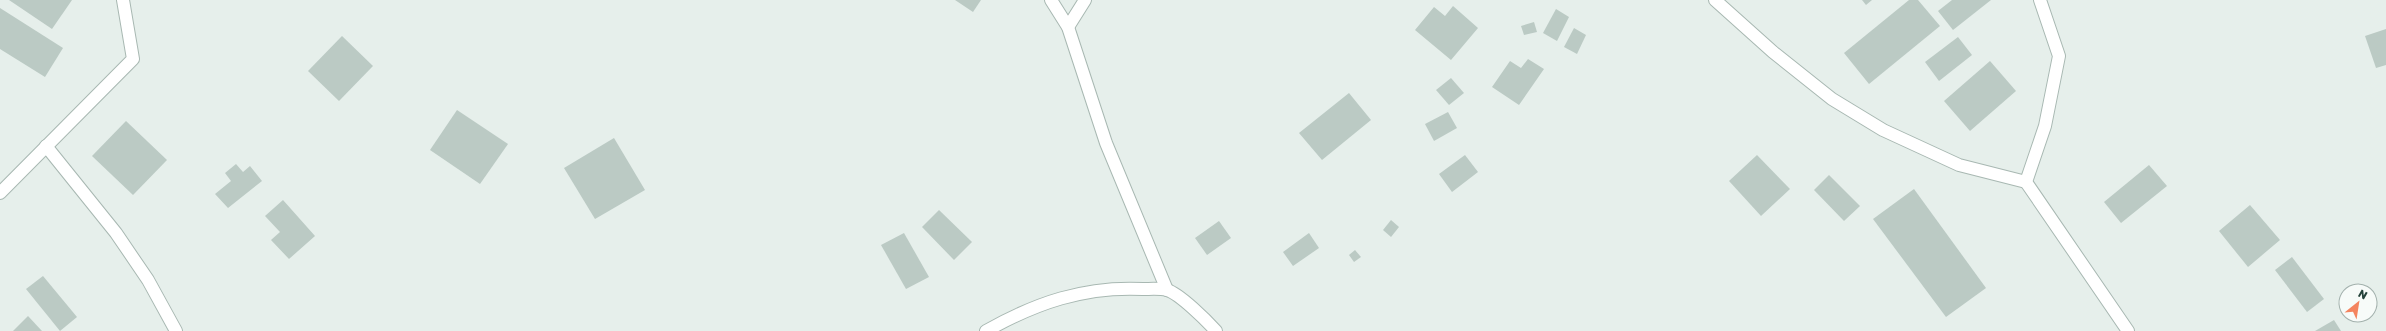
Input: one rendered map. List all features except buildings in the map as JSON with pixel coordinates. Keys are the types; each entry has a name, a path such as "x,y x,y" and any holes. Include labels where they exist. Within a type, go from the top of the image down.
{"street":[{"path":"0,193 133,59 123,0"},
{"path":"1051,0 1068,28 1106,143 1167,290 1203,317 1216,331"},
{"path":"1068,28 1085,0"},
{"path":"1715,0 1773,52 1832,99 1883,130 1959,165 2026,182 2128,331"},
{"path":"2026,182 2045,126 2059,56 2040,0"},
{"path":"46,146 116,233 148,280 176,331"},
{"path":"986,331 1008,319 1067,295 1123,288 1167,290"}]}
